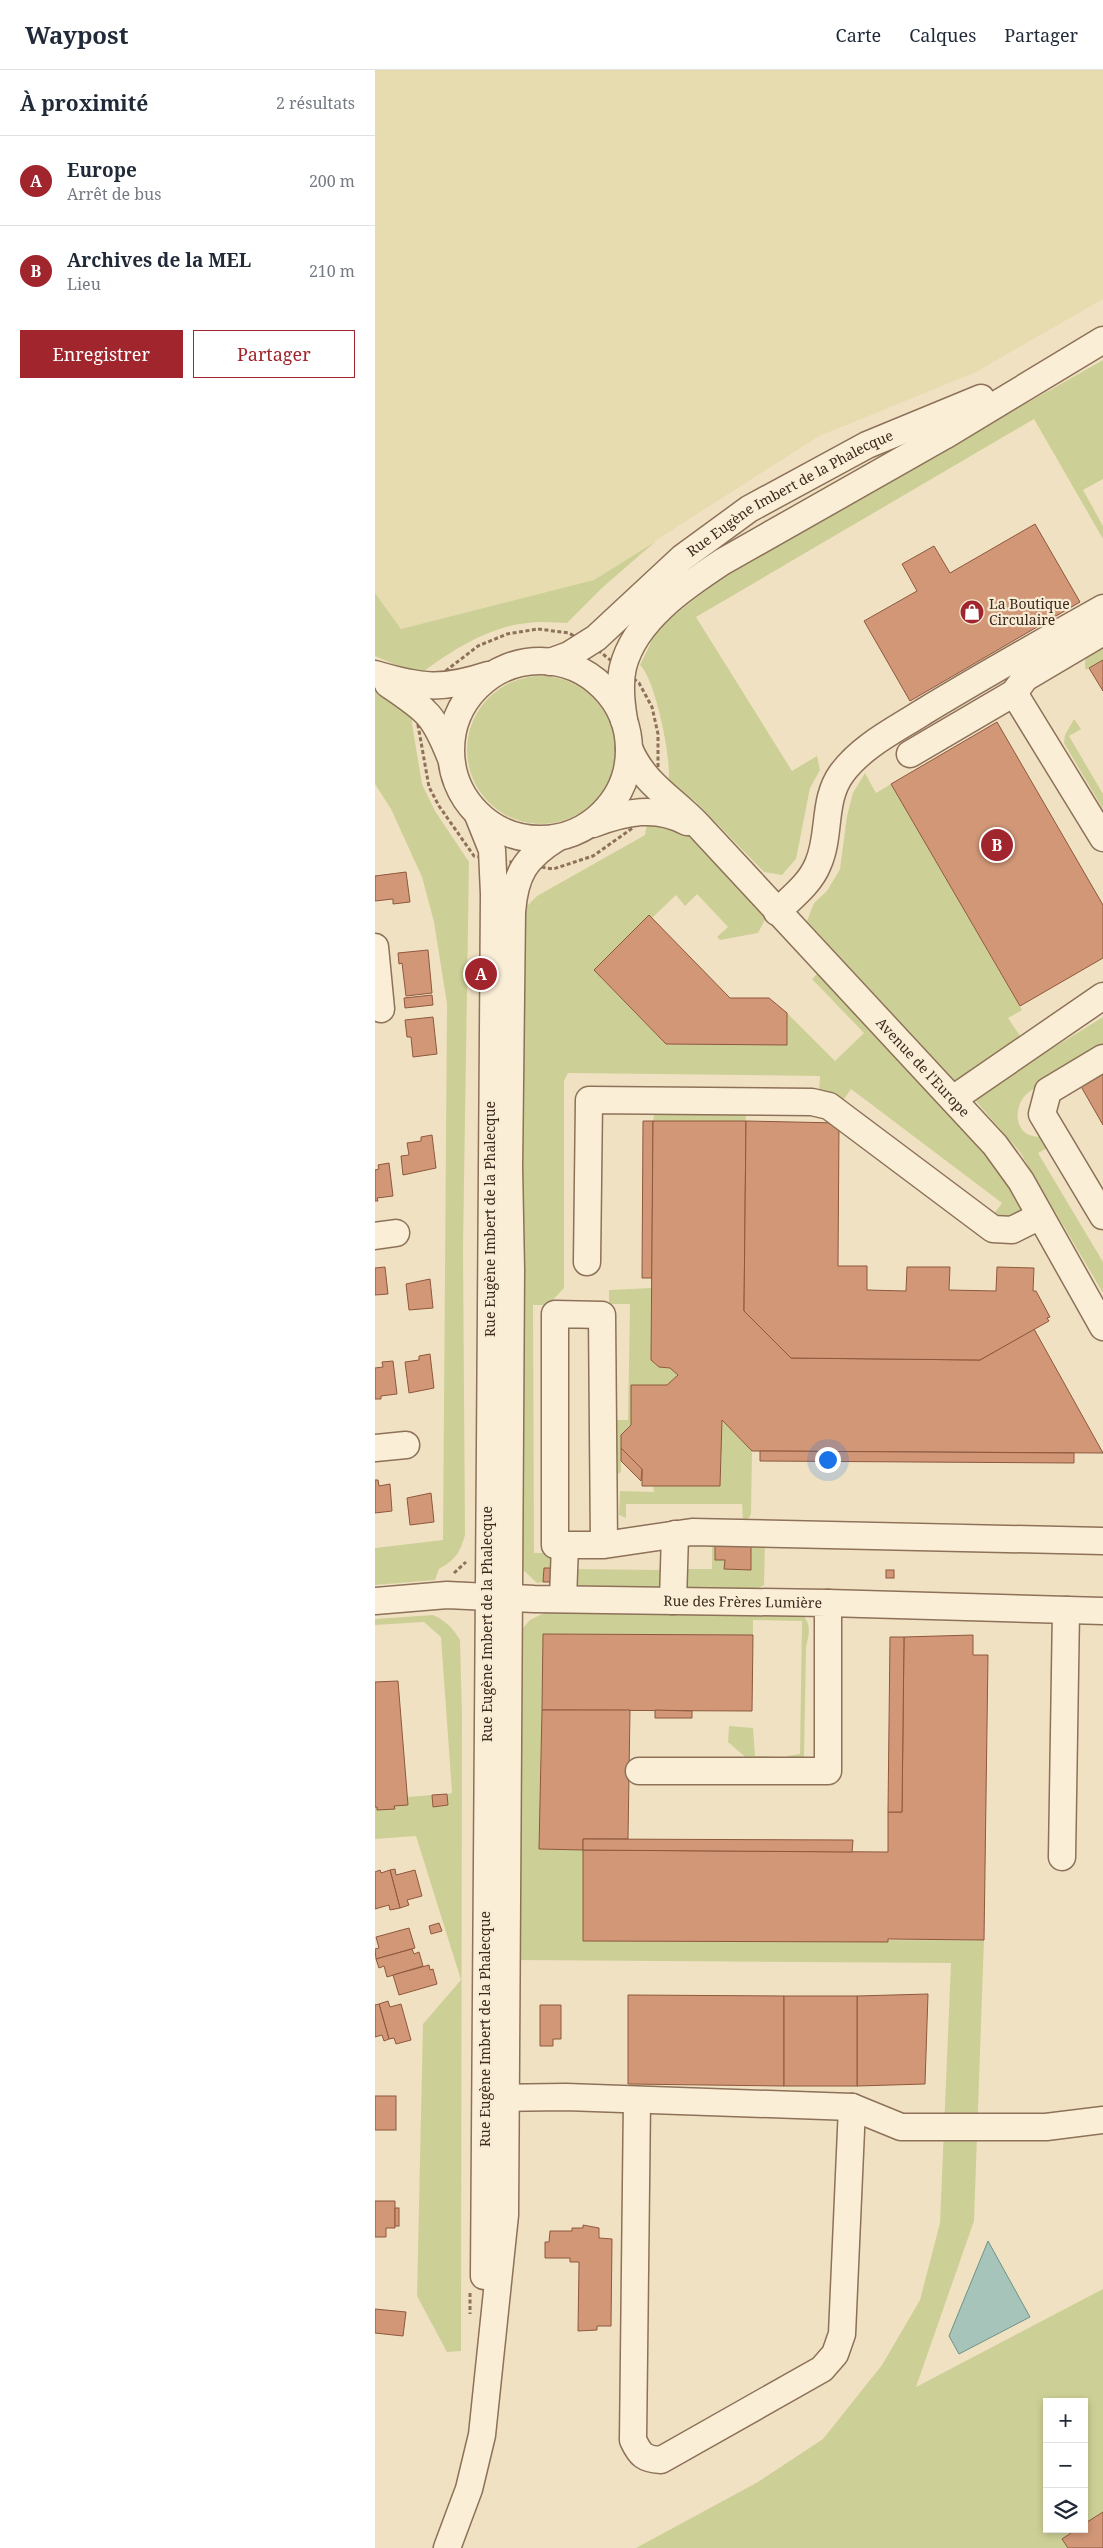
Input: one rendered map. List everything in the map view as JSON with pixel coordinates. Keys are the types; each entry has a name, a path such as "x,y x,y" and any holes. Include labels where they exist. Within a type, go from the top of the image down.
{"street":[{"name":"Rue Eugène Imbert de la Phalecque","path":"624,720 621,700 623,670 629,650 639,633 655,614 697,579 722,562 952,432 1057,366 1103,340"},
{"name":"Rue Eugène Imbert de la Phalecque","path":"550,662 569,655 588,644 682,558 749,509 867,445 1057,366"},
{"path":"777,912 807,883 819,863 830,799 841,775 851,762 882,738 939,702 1103,608"},
{"path":"910,754 1014,693 1025,678 1103,632"},
{"path":"375,675 412,684 430,698 435,722 451,757 459,789 478,815 501,831 519,837 538,840 557,838 584,828 600,817 617,794 625,777 629,748 624,720 608,693 591,677 572,667 550,662 522,663 430,698"},
{"path":"451,757 452,734 459,713 478,686 496,672"},
{"path":"1014,693 1103,838"},
{"name":"Avenue de l'Europe","path":"629,748 635,762 653,785 688,814 706,836 953,1099 1004,1156 1103,1327"},
{"name":"Avenue de l'Europe","path":"584,828 613,817 640,812 662,812 678,817 706,836"},
{"name":"Rue Eugène Imbert de la Phalecque","path":"447,2548 469,2489 482,2435 495,2097 498,1597 492,859 488,835 478,815"},
{"name":"Rue Eugène Imbert de la Phalecque","path":"498,1597 511,1270 509,1167 514,893 525,865 539,849 557,838"},
{"path":"376,960 381,1009"},
{"path":"953,1099 1103,996"},
{"path":"1103,1058 1048,1091 1042,1114 1103,1216"},
{"path":"587,1262 589,1100 812,1102 829,1106 993,1229 1012,1230 1039,1216"},
{"path":"603,1545 602,1315 555,1314 555,1545 603,1545 675,1534 702,1532 1103,1541"},
{"path":"375,1448 406,1445"},
{"path":"673,1601 675,1534"},
{"path":"563,1599 565,1545"},
{"name":"Rue des Frères Lumière","path":"375,1601 447,1595 563,1599 828,1603 828,1771 639,1771"},
{"path":"828,1603 1103,1611"},
{"path":"1062,1857 1066,1610"},
{"path":"495,2097 852,2107 901,2127 1046,2127 1101,2115"},
{"path":"637,2100 633,2440 640,2454 648,2460 661,2460 822,2369 835,2354 842,2334 852,2107"}],"path":[{"path":"538,630 569,633 588,644 639,683 651,707 658,734 658,774 634,828 593,856 553,869 474,856 439,806 429,788 418,726 439,676 478,646 507,634 538,630"}],"shaded area":[{"path":"375,70 1103,70 1103,299 974,373 819,436 594,580 401,629 375,593"}],"green space":[{"path":"1103,360 1103,479 1083,490 1103,526 1103,539 1034,419 696,617 792,771 817,756 820,770 810,788 796,859 782,875 764,872 695,801 668,783 668,758 657,703 646,673 640,665 658,628 719,580 769,549"},
{"path":"656,541 603,587 567,623 533,622 500,629 472,640 446,655 423,672 398,666 375,656 375,593 401,629 594,580"},
{"path":"1103,645 1103,660 1086,670 1086,657"},
{"path":"541,676 569,682 593,698 609,722 615,750 609,778 593,802 569,818 541,824 513,818 489,802 473,778 467,750 473,722 489,698 513,682"},
{"path":"375,691 412,709 412,724 422,784 435,811 469,862 463,1248 465,1535 456,1555 439,1569 435,1580 375,1585 375,1548 443,1540 447,1004 434,922 422,877 391,809 375,784"},
{"path":"1074,719 1081,729 1069,736 1103,794 1103,809 1064,743 1065,735"},
{"path":"865,773 876,793 891,784 1022,1010 1008,1018 1023,1040 966,1078 955,1081 807,921 814,903 827,891 840,869 847,816 853,793"},
{"path":"648,817 687,831 764,913 765,920 758,933 720,940 717,937 728,927 697,894 685,906 676,895 652,918 648,916 594,970 666,1044 787,1013 835,1061 864,1033 812,979 819,972 1002,1170 1022,1210 1007,1218 999,1219 993,1215 1002,1203 851,1089 842,1102 819,1092 820,1076 568,1073 564,1081 564,1288 548,1305 533,1305 534,1553 554,1553 554,1568 544,1568 543,1582 537,1583 517,1564 524,909 537,896 645,835"},
{"path":"1103,1017 1103,1048 1029,1092 1021,1101 1018,1121 1023,1131 1033,1136 1045,1137 1051,1146 1038,1153 1103,1262 1103,1293 1020,1152 975,1100 977,1095"},
{"path":"656,1105 745,1106 746,1121 653,1121"},
{"path":"652,1288 651,1360 659,1367 670,1368 678,1375 667,1385 631,1385 631,1425 621,1435 621,1472 618,1474 614,1473 614,1420 628,1420 630,1304 609,1304 609,1290"},
{"path":"722,1420 752,1451 751,1514 749,1518 743,1520 742,1504 626,1504 626,1518 619,1515 620,1491 654,1492 653,1486 720,1486"},
{"path":"712,1539 765,1541 764,1585 757,1589 688,1589 683,1586 683,1569 712,1569"},
{"path":"570,1569 664,1570 661,1588 573,1588"},
{"path":"552,1609 802,1614 805,1618 809,1630 806,1647 804,1758 790,1762 787,1756 800,1754 802,1621 753,1620 753,1635 543,1634 542,1710 583,1850 583,1941 984,1940 974,2221 916,2387 1103,2289 1103,2512 1088,2521 1088,2398 1043,2398 1043,2533 1071,2533 1062,2539 1068,2548 636,2548 758,2482 823,2439 882,2365 920,2300 940,2223 951,1963 516,1960 518,1634 530,1620"},
{"path":"433,1615 449,1625 460,1640 462,1715 461,2351 447,2352 417,2296 423,2024 461,1980 416,1836 375,1839 375,1807 378,1810 394,1809 394,1806 407,1797 432,1795 433,1807 448,1805 447,1794 452,1793 441,1637 424,1622 375,1625 375,1619"},
{"path":"729,1726 753,1728 755,1756 769,1756 769,1761 750,1761 728,1742"}],"water":[{"path":"988,2241 1030,2317 959,2354 949,2336"}],"building":[{"name":"La Boutique Circulaire","path":"1035,524 1080,602 910,701 864,621 917,591 902,564 934,546 950,573"},
{"path":"1103,660 1103,691 1089,668"},
{"path":"997,722 1103,905 1103,958 1020,1006 891,784"},
{"path":"406,872 410,902 393,904 393,899 375,901 375,876"},
{"path":"649,915 730,998 769,998 787,1013 787,1045 666,1044 594,970"},
{"path":"428,950 432,993 406,996 402,963 399,964 398,953"},
{"path":"432,995 433,1005 405,1008 404,998"},
{"path":"433,1017 437,1054 413,1057 411,1037 407,1037 405,1020"},
{"path":"1103,1069 1103,1125 1079,1083"},
{"path":"643,1121 653,1121 652,1278 642,1278"},
{"path":"653,1121 746,1121 744,1311 791,1358 980,1360 1034,1329 1103,1453 752,1451 722,1420 720,1486 642,1486 642,1469 621,1448 621,1435 631,1425 631,1385 667,1385 678,1375 670,1368 659,1367 651,1360"},
{"path":"746,1121 839,1123 838,1266 867,1266 867,1290 906,1291 907,1267 950,1267 949,1290 996,1291 997,1267 1034,1268 1033,1291 1036,1291 1050,1317 1047,1318 1049,1321 980,1360 791,1358 744,1311"},
{"path":"432,1135 436,1168 403,1175 401,1156 409,1155 407,1143 421,1141 421,1137"},
{"path":"389,1163 393,1196 377,1198 378,1201 375,1201 375,1170 379,1169 378,1165"},
{"path":"385,1267 388,1294 375,1295 375,1268"},
{"path":"430,1279 433,1308 409,1310 406,1284"},
{"path":"430,1354 434,1388 409,1393 405,1362 419,1360 419,1356"},
{"path":"393,1361 397,1394 381,1396 381,1399 375,1399 375,1368 383,1367 382,1362"},
{"path":"621,1448 642,1469 641,1481 621,1461"},
{"path":"760,1451 1074,1453 1074,1463 760,1461"},
{"path":"375,1480 378,1480 379,1486 390,1484 392,1511 375,1513"},
{"path":"431,1493 434,1522 410,1525 407,1498"},
{"path":"715,1540 751,1540 751,1570 724,1569 725,1560 715,1560"},
{"path":"544,1568 554,1568 554,1582 543,1582"},
{"path":"886,1570 894,1570 894,1578 886,1578"},
{"path":"543,1634 753,1635 752,1711 542,1710"},
{"path":"973,1635 973,1655 988,1655 984,1940 888,1939 888,1942 583,1941 583,1850 888,1852 888,1812 902,1812 904,1637"},
{"path":"890,1637 904,1637 902,1812 888,1812"},
{"path":"398,1681 408,1805 394,1806 395,1809 377,1810 377,1807 375,1807 375,1682"},
{"path":"542,1710 630,1710 628,1839 583,1839 583,1850 539,1849"},
{"path":"655,1710 692,1711 692,1718 655,1718"},
{"path":"447,1794 448,1805 433,1807 432,1795"},
{"path":"583,1839 853,1840 852,1852 583,1850"},
{"path":"395,1869 396,1875 415,1870 422,1896 407,1900 409,1905 400,1908 390,1870"},
{"path":"380,1870 381,1873 390,1870 400,1908 390,1910 389,1905 375,1909 375,1872"},
{"path":"439,1923 442,1931 431,1934 429,1926"},
{"path":"409,1928 415,1948 376,1959 375,1949 379,1948 376,1937"},
{"path":"412,1949 414,1954 419,1952 423,1966 387,1977 384,1966 379,1968 376,1959"},
{"path":"429,1965 430,1970 433,1969 437,1984 399,1995 393,1975"},
{"path":"928,1994 925,2084 857,2086 857,1996"},
{"path":"628,1995 784,1996 784,2086 628,2084"},
{"path":"784,1996 857,1996 857,2086 784,2086"},
{"path":"388,2001 390,2007 401,2004 411,2040 396,2044 394,2038 389,2039 379,2004"},
{"path":"379,2004 389,2039 384,2041 382,2035 375,2037 375,2005"},
{"path":"540,2005 561,2005 561,2039 553,2039 553,2046 540,2046"},
{"path":"375,2096 396,2096 396,2130 375,2130"},
{"path":"375,2201 395,2201 395,2228 386,2228 386,2237 375,2237"},
{"path":"395,2208 399,2208 399,2226 395,2226"},
{"path":"583,2225 599,2228 599,2238 612,2239 611,2326 597,2326 597,2330 578,2331 579,2262 570,2262 570,2258 545,2258 545,2242 549,2242 550,2231 572,2231 572,2228 583,2228"},
{"path":"375,2309 406,2312 403,2336 375,2333"},
{"path":"1103,2512 1103,2548 1068,2548 1062,2539 1071,2533 1088,2533 1088,2521"}],"place":[{"name":"La Boutique Circulaire","path":"972,612"},
{"name":"Archives de la MEL","path":"997,845"},
{"name":"Europe","path":"481,974"}]}
